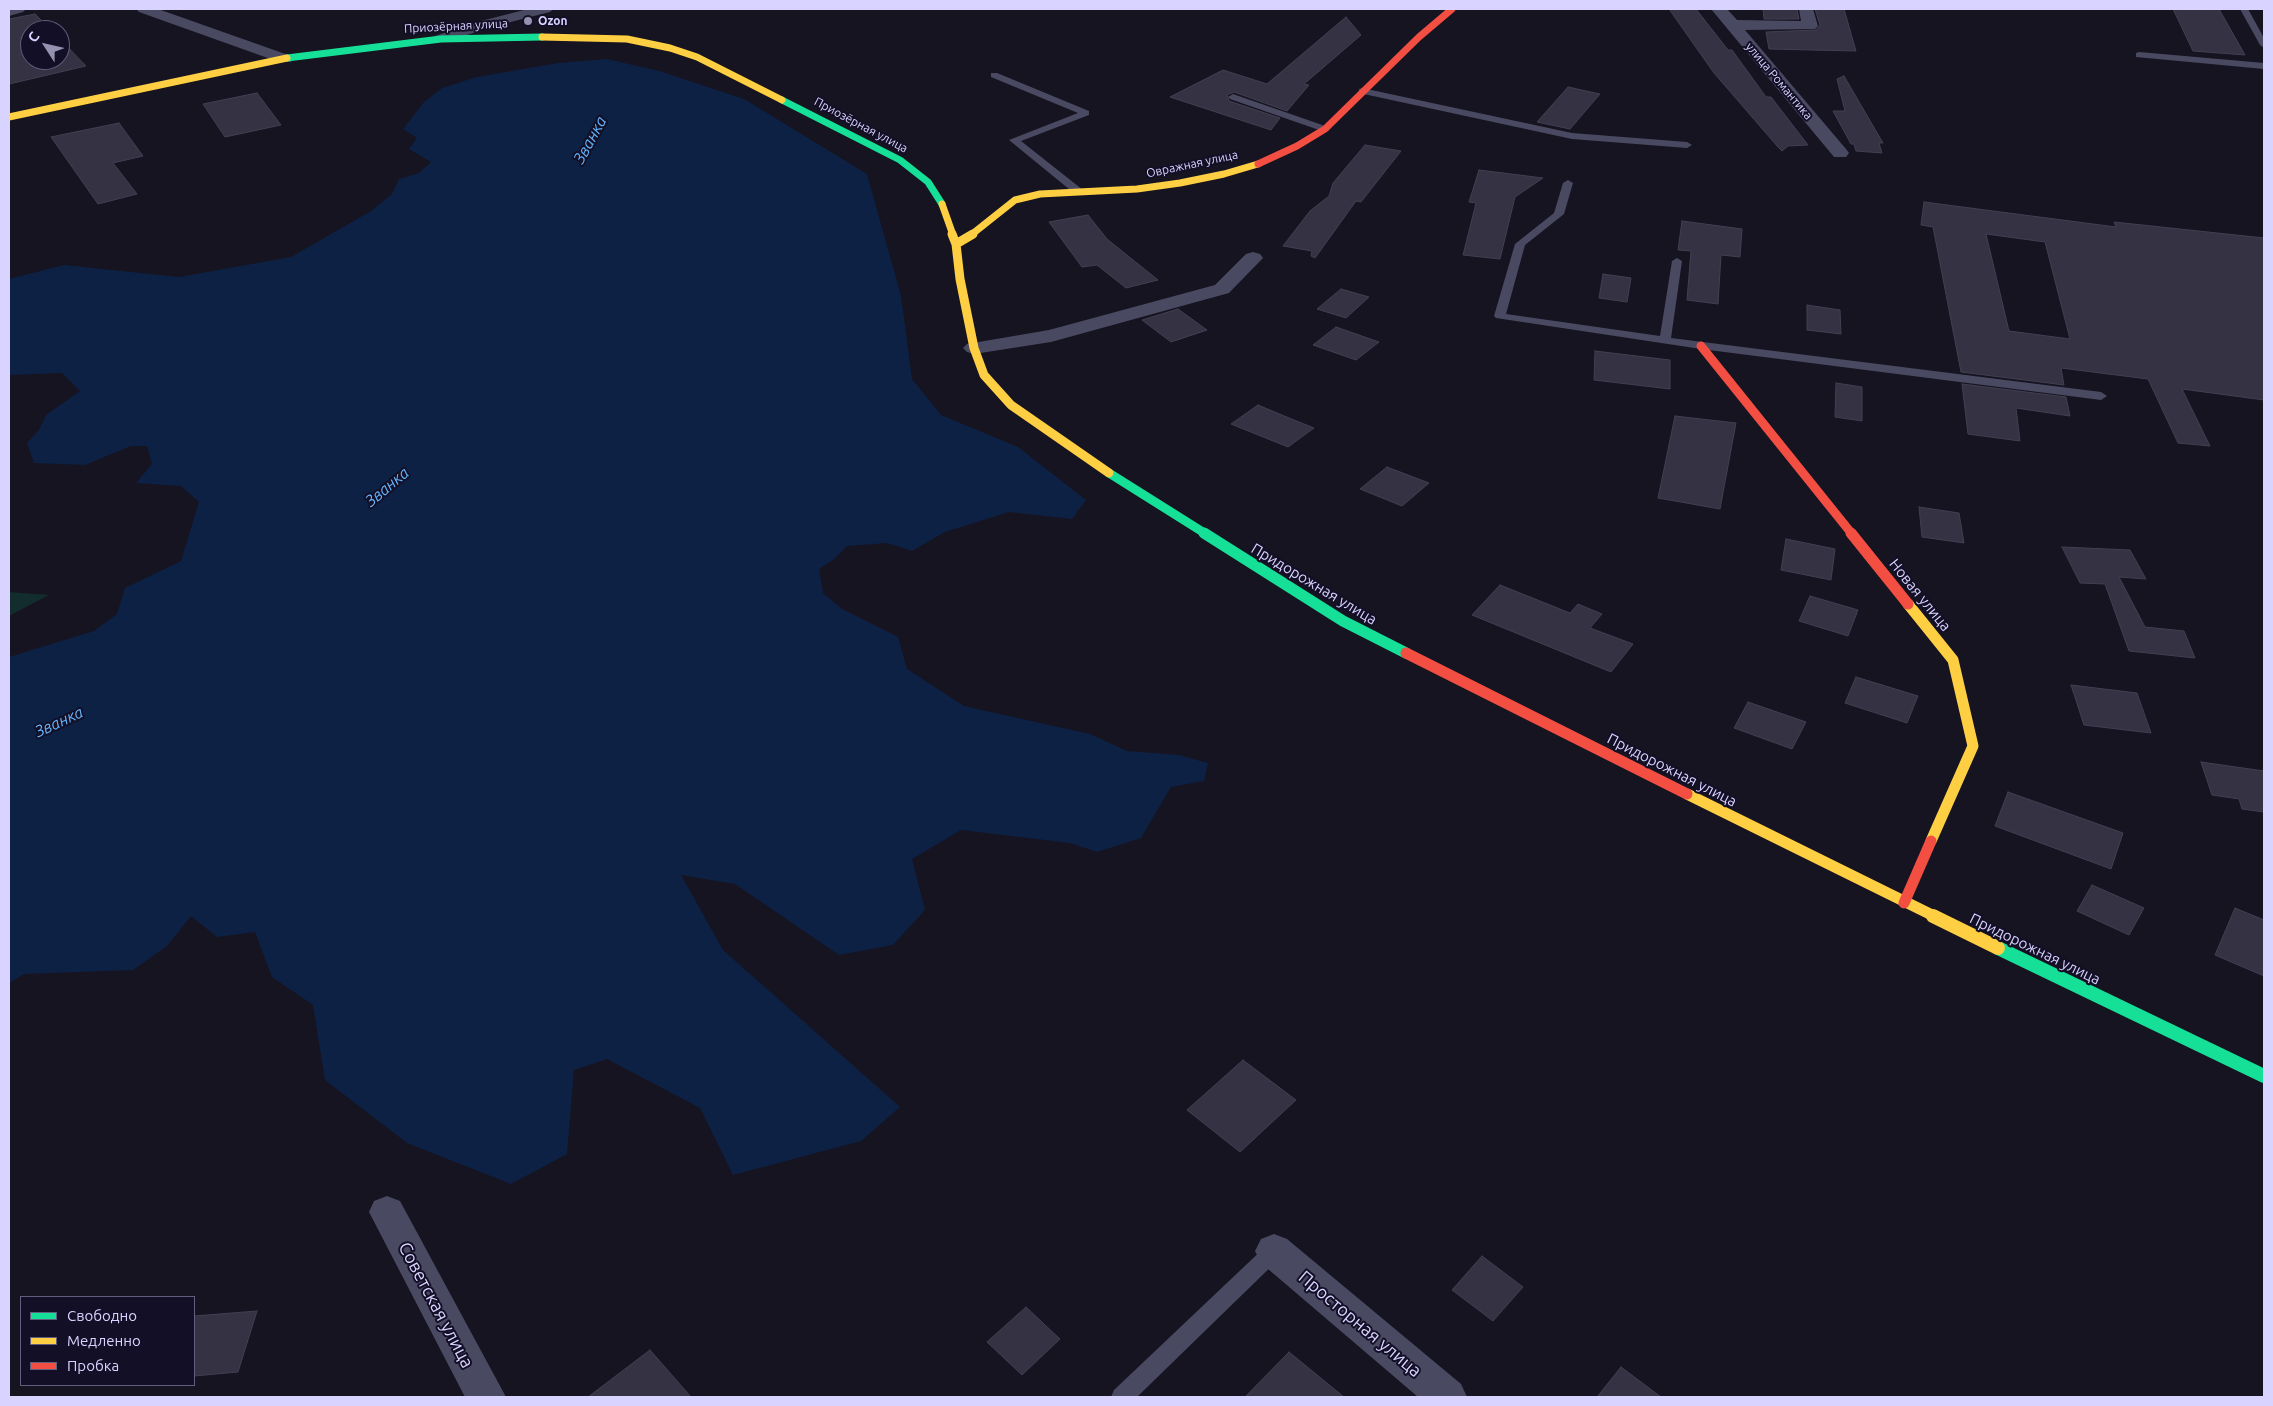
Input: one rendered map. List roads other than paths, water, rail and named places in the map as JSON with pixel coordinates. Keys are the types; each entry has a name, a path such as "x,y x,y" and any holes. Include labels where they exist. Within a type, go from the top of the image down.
{"street":[{"path":"9,11 18,9"},
{"path":"144,9 285,59"},
{"path":"441,38 482,25 545,9"},
{"name":"Овражная улица","path":"956,244 979,230 1007,204 1015,200 1040,194 1137,189 1180,183 1224,174 1257,164 1297,146 1325,129 1419,37 1452,9"},
{"name":"улица Романтика","path":"1719,9 1840,153"},
{"path":"1732,25 1810,26 1806,9"},
{"name":"Приозёрная улица","path":"9,117 285,59 373,45 441,38 574,36 627,39 670,48 697,57 900,160 928,182 944,207 956,244 960,279 974,348"},
{"path":"974,348 1051,336 1222,289 1253,258"},
{"name":"Новая улица","path":"1701,346 1953,660 1973,746 1904,902"},
{"name":"Придорожная улица","path":"974,348 984,375 1011,405 1085,458 1343,622 1904,902 2264,1076"},
{"name":"Советская улица","path":"387,1212 486,1397"},
{"name":"Просторная улица","path":"1274,1251 1447,1397"}],"lane":[{"path":"2244,9 2264,45"},
{"path":"2139,55 2264,66"},
{"path":"994,75 1086,113 1014,140 1079,192"},
{"path":"1362,91 1572,136 1687,145"},
{"path":"1233,97 1325,129"},
{"path":"1568,183 1559,214 1520,244 1500,316 1701,346 2100,396"},
{"path":"1665,341 1677,262"},
{"path":"1122,1397 1274,1251"}],"water":[{"name":"Званка","path":"607,59 659,71 744,99 867,174 901,296 912,379 941,415 1018,447 1086,500 1072,519 1009,512 945,532 912,551 887,543 847,546 834,559 819,569 823,593 842,609 898,637 907,669 964,706 1090,734 1127,751 1179,755 1208,763 1204,781 1171,787 1141,838 1097,852 1070,843 961,830 912,859 925,910 893,945 839,955 735,884 681,875 723,950 900,1107 861,1141 733,1175 700,1108 607,1059 574,1070 567,1154 511,1184 407,1143 325,1080 313,1005 272,977 255,932 217,937 191,916 167,946 133,970 24,974 9,983 9,657 94,631 117,614 125,588 181,561 199,502 181,486 136,483 152,464 147,446 131,446 85,465 34,463 27,443 39,430 46,415 80,391 62,373 9,375 9,279 64,265 179,277 291,257 371,211 392,194 399,179 419,173 431,162 409,149 417,138 403,129 424,102 442,88 477,77 558,63"}],"place":[{"name":"Ozon","path":"528,21"}]}
